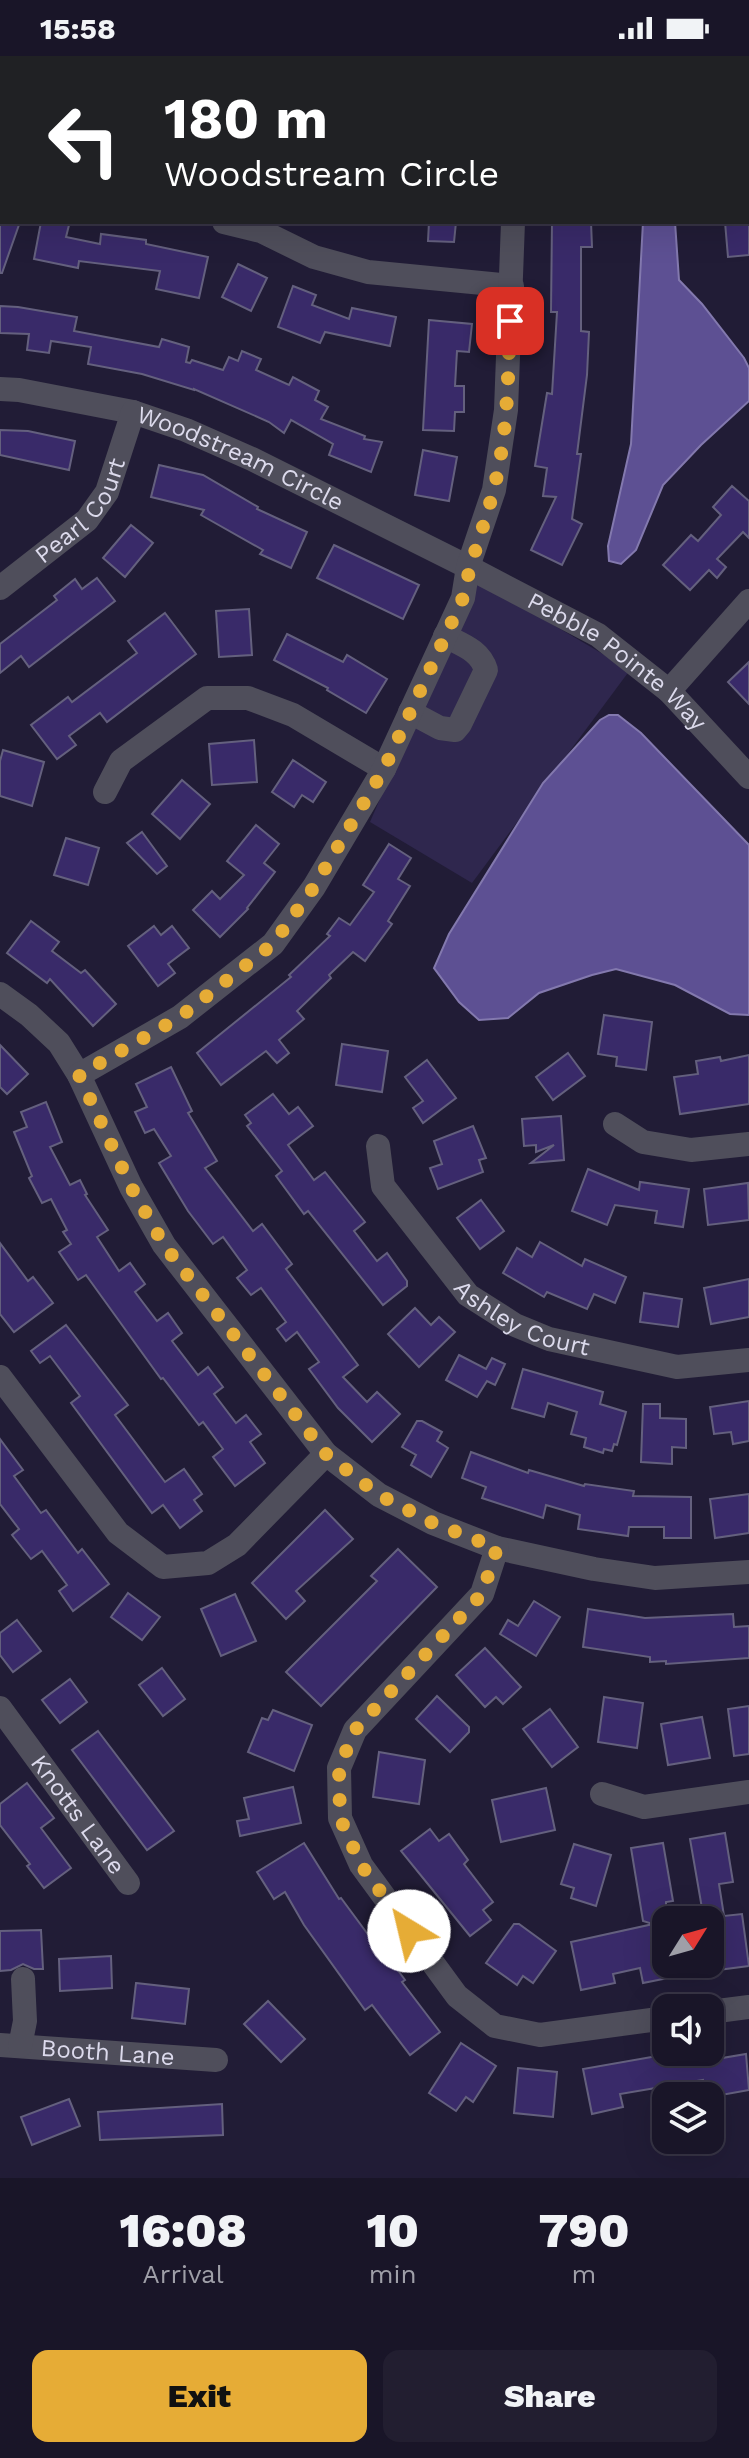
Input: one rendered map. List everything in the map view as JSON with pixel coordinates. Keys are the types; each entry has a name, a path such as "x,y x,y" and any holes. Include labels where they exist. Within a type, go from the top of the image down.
{"street":[{"path":"232,224 261,231 314,257 368,272 512,286"},
{"path":"79,1075 180,1017 273,944 314,887 384,769 463,598 468,567 494,490 506,410 513,224"},
{"name":"Woodstream Circle","path":"0,389 133,412 186,430 252,459 468,567"},
{"name":"Pearl Court","path":"0,588 87,520 107,492 133,412"},
{"name":"Pebble Pointe Way","path":"468,567 598,635 669,691 749,777"},
{"path":"669,691 749,601"},
{"path":"410,712 440,728 455,730 486,670 474,651 445,636"},
{"path":"105,792 121,761 207,698 248,698 293,715 384,769"},
{"path":"0,994 59,1043 79,1075 131,1187 164,1245 326,1454 379,1495 433,1523 497,1548 594,1569 655,1578 749,1572"},
{"path":"615,1124 643,1142 691,1150 749,1144"},
{"name":"Ashley Court","path":"378,1146 383,1186 468,1295 515,1325 549,1339 677,1367 749,1360"},
{"path":"0,1377 118,1533 163,1567 208,1563 237,1545 326,1454"},
{"path":"497,1548 482,1594 355,1730 339,1768 340,1818 361,1865 457,1996 495,2026 540,2035 652,2020"},
{"name":"Knotts Lane","path":"0,1708 128,1883"},
{"path":"602,1794 644,1807 749,1792"},
{"path":"10,2046 25,2021 23,1979"},
{"path":"724,2010 749,2007"},
{"name":"Booth Lane","path":"10,2046 216,2060"}],"shaded area":[{"path":"643,224 675,224 679,280 744,358 749,368 749,401 663,485 636,550 621,564 609,561 608,546 631,444"},
{"path":"475,579 630,670 472,883 370,822"},
{"path":"609,715 618,715 641,733 749,845 749,1015 730,1014 675,985 616,969 539,993 508,1018 479,1020 459,1002 434,968 449,934 543,783 600,720"}],"building":[{"path":"0,224 19,224 2,273"},
{"path":"41,224 69,225 66,237 100,244 101,234 146,240 146,244 208,257 199,298 156,289 160,271 79,261 78,268 34,259"},
{"path":"429,224 456,224 454,242 428,241"},
{"path":"552,224 591,224 592,247 581,247 581,331 589,332 577,454 581,454 572,519 582,524 562,565 531,550 556,497 543,496 547,468 535,466 547,393 552,394 557,312 551,312"},
{"path":"725,224 749,224 749,255 728,257"},
{"path":"238,264 267,278 251,311 222,297"},
{"path":"293,286 316,295 312,305 349,319 352,308 396,317 390,346 325,332 320,343 278,327"},
{"path":"0,306 77,317 74,331 159,347 162,339 189,347 186,362 192,360 223,370 229,357 238,361 242,351 261,359 256,370 289,385 293,377 319,391 315,400 328,407 321,419 365,436 364,439 382,442 371,472 329,455 333,444 291,420 284,433 269,422 194,389 142,374 88,364 91,347 51,341 49,353 27,350 29,334 0,333"},
{"path":"429,320 472,324 469,352 457,351 455,386 464,386 464,412 455,412 454,431 423,430"},
{"path":"0,430 28,431 75,441 69,470 0,455"},
{"path":"423,450 457,457 449,501 415,495"},
{"path":"159,465 203,475 257,509 307,532 291,568 260,554 263,550 201,515 204,510 151,497"},
{"path":"732,486 749,501 749,538 743,532 717,559 726,567 717,578 709,570 690,590 663,565 691,535 698,541 721,515 713,507"},
{"path":"131,525 153,543 125,577 103,558"},
{"path":"334,545 419,585 403,619 317,578"},
{"path":"97,578 115,601 29,667 21,656 0,673 0,644 57,600 54,596 75,579 82,589"},
{"path":"249,609 252,655 219,657 216,611"},
{"path":"165,613 196,654 107,722 100,713 69,736 76,745 57,759 31,725 68,697 72,702 137,653 128,641"},
{"path":"287,634 343,662 347,655 387,679 366,713 328,688 274,660"},
{"path":"749,662 749,704 728,682"},
{"path":"254,740 257,782 212,785 209,744"},
{"path":"3,750 44,762 32,806 0,796"},
{"path":"293,760 326,782 313,802 302,795 294,807 272,792"},
{"path":"182,780 210,804 180,839 152,814"},
{"path":"256,825 279,844 264,863 275,872 248,909 220,937 193,910 212,891 220,899 244,875 227,861"},
{"path":"142,832 167,866 157,874 127,843"},
{"path":"66,838 99,848 88,885 54,875"},
{"path":"389,844 411,858 398,879 410,886 388,921 392,924 365,961 353,952 297,1011 304,1019 279,1040 289,1053 277,1063 266,1051 221,1085 197,1053 291,977 289,975 330,936 327,934 339,918 350,925 374,892 363,885"},
{"path":"31,921 59,942 52,951 81,973 85,970 116,1004 93,1026 50,979 47,983 7,953"},
{"path":"154,926 161,935 172,926 189,948 168,964 175,973 158,986 128,946"},
{"path":"604,1015 652,1022 646,1070 616,1066 617,1057 598,1054"},
{"path":"342,1044 388,1051 382,1092 336,1085"},
{"path":"0,1045 28,1074 7,1094 0,1087"},
{"path":"568,1053 585,1076 553,1100 536,1077"},
{"path":"749,1055 749,1104 680,1114 674,1077 698,1074 696,1061 720,1057 721,1061"},
{"path":"427,1060 456,1098 423,1123 413,1108 423,1101 405,1077"},
{"path":"171,1067 192,1111 188,1113 217,1161 205,1168 253,1231 262,1224 292,1264 286,1269 358,1365 343,1377 367,1402 377,1392 400,1414 372,1442 338,1408 309,1369 319,1362 297,1332 286,1341 277,1329 286,1322 261,1288 251,1295 237,1278 247,1270 223,1237 213,1244 188,1211 159,1163 171,1156 154,1129 145,1133 135,1112 147,1107 136,1084"},
{"path":"273,1094 289,1114 298,1107 313,1126 288,1145 314,1180 325,1172 365,1222 354,1231 377,1261 387,1253 407,1281 407,1286 383,1305 308,1211 304,1214 276,1176 282,1171 247,1126 251,1123 245,1115"},
{"path":"46,1102 62,1142 50,1147 70,1185 80,1180 85,1195 108,1230 97,1237 119,1271 130,1263 145,1284 135,1292 157,1321 168,1313 182,1333 172,1341 198,1375 208,1367 223,1387 214,1394 236,1423 246,1415 261,1434 250,1442 265,1463 235,1486 213,1457 223,1449 203,1422 199,1425 161,1379 86,1275 78,1280 59,1252 71,1244 63,1232 67,1230 51,1199 42,1203 29,1178 32,1176 14,1132 27,1127 21,1112"},
{"path":"561,1116 564,1160 531,1163 554,1145 536,1152 536,1145 524,1146 522,1119"},
{"path":"473,1126 486,1158 479,1160 483,1172 438,1189 430,1168 442,1164 434,1141"},
{"path":"588,1169 639,1190 640,1182 689,1189 683,1227 655,1223 657,1211 615,1205 607,1225 572,1211"},
{"path":"748,1183 749,1220 708,1225 704,1189"},
{"path":"481,1200 504,1231 480,1249 457,1218"},
{"path":"540,1242 582,1266 585,1259 626,1277 615,1303 594,1294 587,1309 547,1292 544,1297 503,1273 517,1248 532,1257"},
{"path":"0,1243 28,1281 33,1277 53,1303 14,1332 0,1314"},
{"path":"749,1279 749,1317 711,1324 704,1288"},
{"path":"644,1293 682,1299 678,1327 640,1322"},
{"path":"415,1308 431,1325 439,1317 455,1332 419,1367 388,1334"},
{"path":"66,1325 128,1405 115,1415 165,1482 184,1469 202,1494 194,1500 202,1511 180,1528 163,1505 152,1513 71,1403 80,1396 50,1356 40,1363 31,1351"},
{"path":"459,1355 486,1369 492,1358 505,1364 495,1385 487,1381 477,1397 446,1380"},
{"path":"523,1369 603,1392 600,1404 626,1412 617,1445 614,1444 612,1451 604,1449 603,1453 584,1447 586,1438 571,1434 577,1412 548,1403 544,1417 512,1408"},
{"path":"749,1401 749,1441 733,1444 731,1432 714,1434 710,1407"},
{"path":"643,1404 660,1404 660,1418 686,1419 686,1448 672,1447 672,1464 641,1462"},
{"path":"417,1421 442,1432 437,1441 448,1448 431,1477 411,1465 416,1455 402,1447"},
{"path":"0,1439 23,1470 14,1476 41,1513 46,1510 78,1553 82,1549 109,1584 73,1611 59,1591 67,1585 42,1551 31,1559 12,1535 19,1529 0,1504"},
{"path":"471,1452 528,1473 529,1470 584,1486 634,1491 633,1496 691,1497 691,1538 664,1538 664,1527 629,1527 628,1536 578,1529 580,1515 546,1505 543,1518 482,1498 486,1487 462,1478"},
{"path":"749,1494 749,1533 715,1538 710,1499"},
{"path":"325,1510 353,1539 296,1591 305,1601 286,1619 252,1583"},
{"path":"398,1549 437,1587 321,1706 286,1672 377,1581 371,1576"},
{"path":"128,1593 160,1617 142,1640 111,1617"},
{"path":"235,1594 256,1641 221,1656 201,1609"},
{"path":"534,1601 560,1617 536,1656 500,1634 508,1620 518,1626"},
{"path":"588,1609 645,1618 733,1614 734,1627 749,1626 749,1658 666,1664 666,1661 650,1662 650,1657 583,1647"},
{"path":"17,1620 41,1651 13,1672 0,1655 0,1633"},
{"path":"485,1648 521,1687 503,1704 496,1697 485,1707 456,1675"},
{"path":"162,1668 185,1699 163,1716 139,1685"},
{"path":"70,1679 87,1702 60,1723 42,1700"},
{"path":"437,1696 469,1727 469,1732 450,1752 416,1719"},
{"path":"604,1697 643,1703 637,1748 598,1742"},
{"path":"749,1706 749,1754 734,1756 728,1709"},
{"path":"550,1709 578,1747 552,1767 523,1729"},
{"path":"273,1710 312,1725 294,1771 248,1752 262,1718 268,1720"},
{"path":"702,1717 710,1758 668,1765 661,1724"},
{"path":"98,1731 174,1831 147,1850 72,1750"},
{"path":"379,1752 425,1760 419,1804 373,1797"},
{"path":"27,1783 54,1818 41,1828 71,1868 44,1888 0,1825 0,1804"},
{"path":"293,1787 301,1823 240,1836 237,1821 249,1819 244,1798"},
{"path":"546,1788 555,1830 501,1842 492,1800"},
{"path":"430,1829 439,1841 449,1834 468,1860 464,1864 493,1902 483,1910 491,1920 470,1936 401,1851"},
{"path":"725,1833 733,1882 719,1884 722,1906 702,1906 690,1839"},
{"path":"304,1843 339,1899 378,1948 380,1946 405,1980 402,1982 440,2032 410,2055 372,2005 365,2010 304,1925 285,1892 274,1899 257,1872"},
{"path":"663,1843 673,1901 666,1902 666,1906 652,1906 652,1924 643,1921 631,1848"},
{"path":"574,1844 611,1855 596,1906 571,1898 574,1888 561,1884"},
{"path":"742,1914 749,1966 724,1969 724,1916"},
{"path":"514,1924 519,1924 556,1951 533,1983 523,1976 517,1985 486,1963"},
{"path":"652,1924 652,1978 668,1978 643,1983 640,1968 613,1974 615,1983 581,1990 571,1942"},
{"path":"41,1930 43,1969 23,1964 0,1971 0,1931"},
{"path":"111,1956 112,1988 60,1991 59,1959"},
{"path":"136,1983 189,1989 185,2024 132,2018"},
{"path":"268,2001 305,2039 281,2062 244,2024"},
{"path":"461,2043 496,2066 473,2102 466,2097 456,2111 429,2093"},
{"path":"746,2054 749,2090 724,2094 724,2082 652,2082 652,2089 620,2094 623,2107 592,2114 583,2069 652,2057 652,2066 724,2066 724,2058"},
{"path":"518,2068 557,2072 553,2117 514,2113"},
{"path":"69,2099 80,2126 32,2145 21,2117"},
{"path":"222,2104 223,2135 100,2140 98,2112"}],"route":[{"path":"409,1931 361,1865 340,1818 339,1768 355,1730 482,1594 497,1548 433,1523 379,1495 326,1454 164,1245 131,1187 79,1075 180,1017 273,944 314,887 384,769 463,598 468,567 494,490 506,410 510,321"}]}
